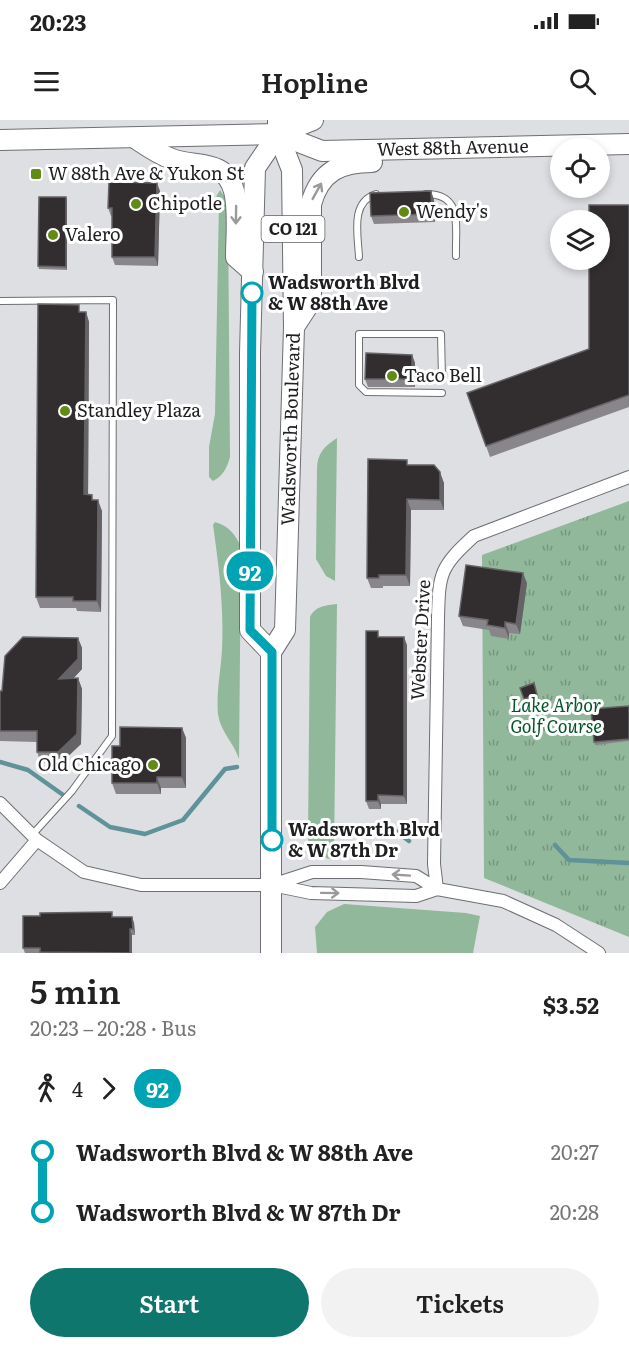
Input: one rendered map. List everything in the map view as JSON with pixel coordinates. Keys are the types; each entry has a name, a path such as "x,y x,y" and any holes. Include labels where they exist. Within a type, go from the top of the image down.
{"main road":[{"path":"158,137 180,120"},
{"name":"West 88th Avenue","path":"0,140 158,137 278,127 313,120"},
{"name":"West 88th Avenue","path":"278,127 322,151 629,144"},
{"name":"Wadsworth Boulevard","path":"272,652 250,630 250,353 255,168 278,127"},
{"name":"Wadsworth Boulevard","path":"271,953 272,652 285,630 294,327 292,170 278,127"},
{"path":"135,138 154,151 175,160 205,164 228,177 234,190 236,205 236,257 253,272"},
{"path":"294,327 311,302 311,204 314,193 332,170 351,162 387,161 410,148"}],"street":[{"name":"Webster Drive","path":"437,889 434,864 438,618 440,582 445,565 474,536 629,477"},
{"path":"0,803 35,837 84,872 141,885 272,885 311,893 416,896 437,889"},
{"path":"0,883 35,837"},
{"path":"272,885 312,872 361,872 416,876 437,889 503,901 556,926 599,953"}],"lane":[{"path":"358,257 360,207 368,197 375,194 386,194"},
{"path":"417,194 439,194 451,202 454,207 456,256"},
{"path":"0,301 113,300 112,736 35,837"},
{"path":"442,379 441,334 359,334 359,385 366,392 442,393"}],"green space":[{"path":"220,190 228,212 230,457 224,471 213,481 209,477 209,447 215,414 219,202 216,197"},
{"path":"337,438 335,581 326,576 316,559 317,469 318,459 323,450"},
{"name":"Lake Arbor Golf Course","path":"629,501 629,937 484,878 482,555"},
{"path":"215,522 231,531 241,547 239,759 221,726 218,714 222,618 213,525"},
{"path":"337,604 334,851 351,852 348,859 329,859 314,853 308,840 310,617 318,608"},
{"path":"344,904 480,916 473,953 317,953 315,927 327,912"}],"building":[{"path":"109,182 157,183 155,257 112,257 112,208 108,208"},
{"name":"Wendy's","path":"431,191 432,214 371,216 370,193"},
{"name":"Valero","path":"39,197 66,197 66,267 38,266"},
{"path":"589,205 629,205 629,395 486,446 467,393 589,349 589,270 610,270 610,210 589,210"},
{"name":"Standley Plaza","path":"38,304 79,305 79,312 86,312 84,494 92,495 92,500 98,500 97,601 73,601 73,597 36,597"},
{"path":"366,353 412,355 412,379 365,379"},
{"path":"368,459 407,460 407,465 434,465 440,472 440,500 407,499 406,575 379,575 379,578 367,578"},
{"path":"466,565 523,573 516,624 505,622 505,628 487,625 488,620 459,616"},
{"path":"366,631 378,631 378,637 404,637 404,796 378,795 378,801 366,801"},
{"path":"23,637 78,638 78,659 59,679 78,678 77,734 58,752 37,752 37,731 0,731 0,691 2,691 5,656"},
{"path":"534,683 537,695 524,699 520,688"},
{"path":"629,706 629,739 594,742 591,709"},
{"path":"120,727 182,728 182,777 157,777 157,783 112,783 112,746 120,746"},
{"path":"112,912 112,917 132,917 130,953 40,952 40,948 23,948 23,916 40,916 40,913"}],"waterway":[{"path":"0,762 28,770 66,797"},
{"path":"79,806 110,827 145,834 183,820 225,769 237,767"},
{"path":"388,825 409,841"},
{"path":"555,845 569,860 629,863"}],"bus line":[{"name":"92","path":"252,293 250,630 272,652 272,840"}],"place":[{"name":"W 88th Ave & Yukon St","path":"36,174"},
{"name":"Chipotle","path":"136,204"},
{"name":"Wendy's","path":"404,212"},
{"name":"Valero","path":"53,235"},
{"name":"Wadsworth Blvd & W 88th Ave","path":"252,293"},
{"name":"Taco Bell","path":"392,376"},
{"name":"Standley Plaza","path":"65,411"},
{"name":"Old Chicago","path":"153,765"},
{"name":"Wadsworth Blvd & W 87th Dr","path":"272,840"}]}
